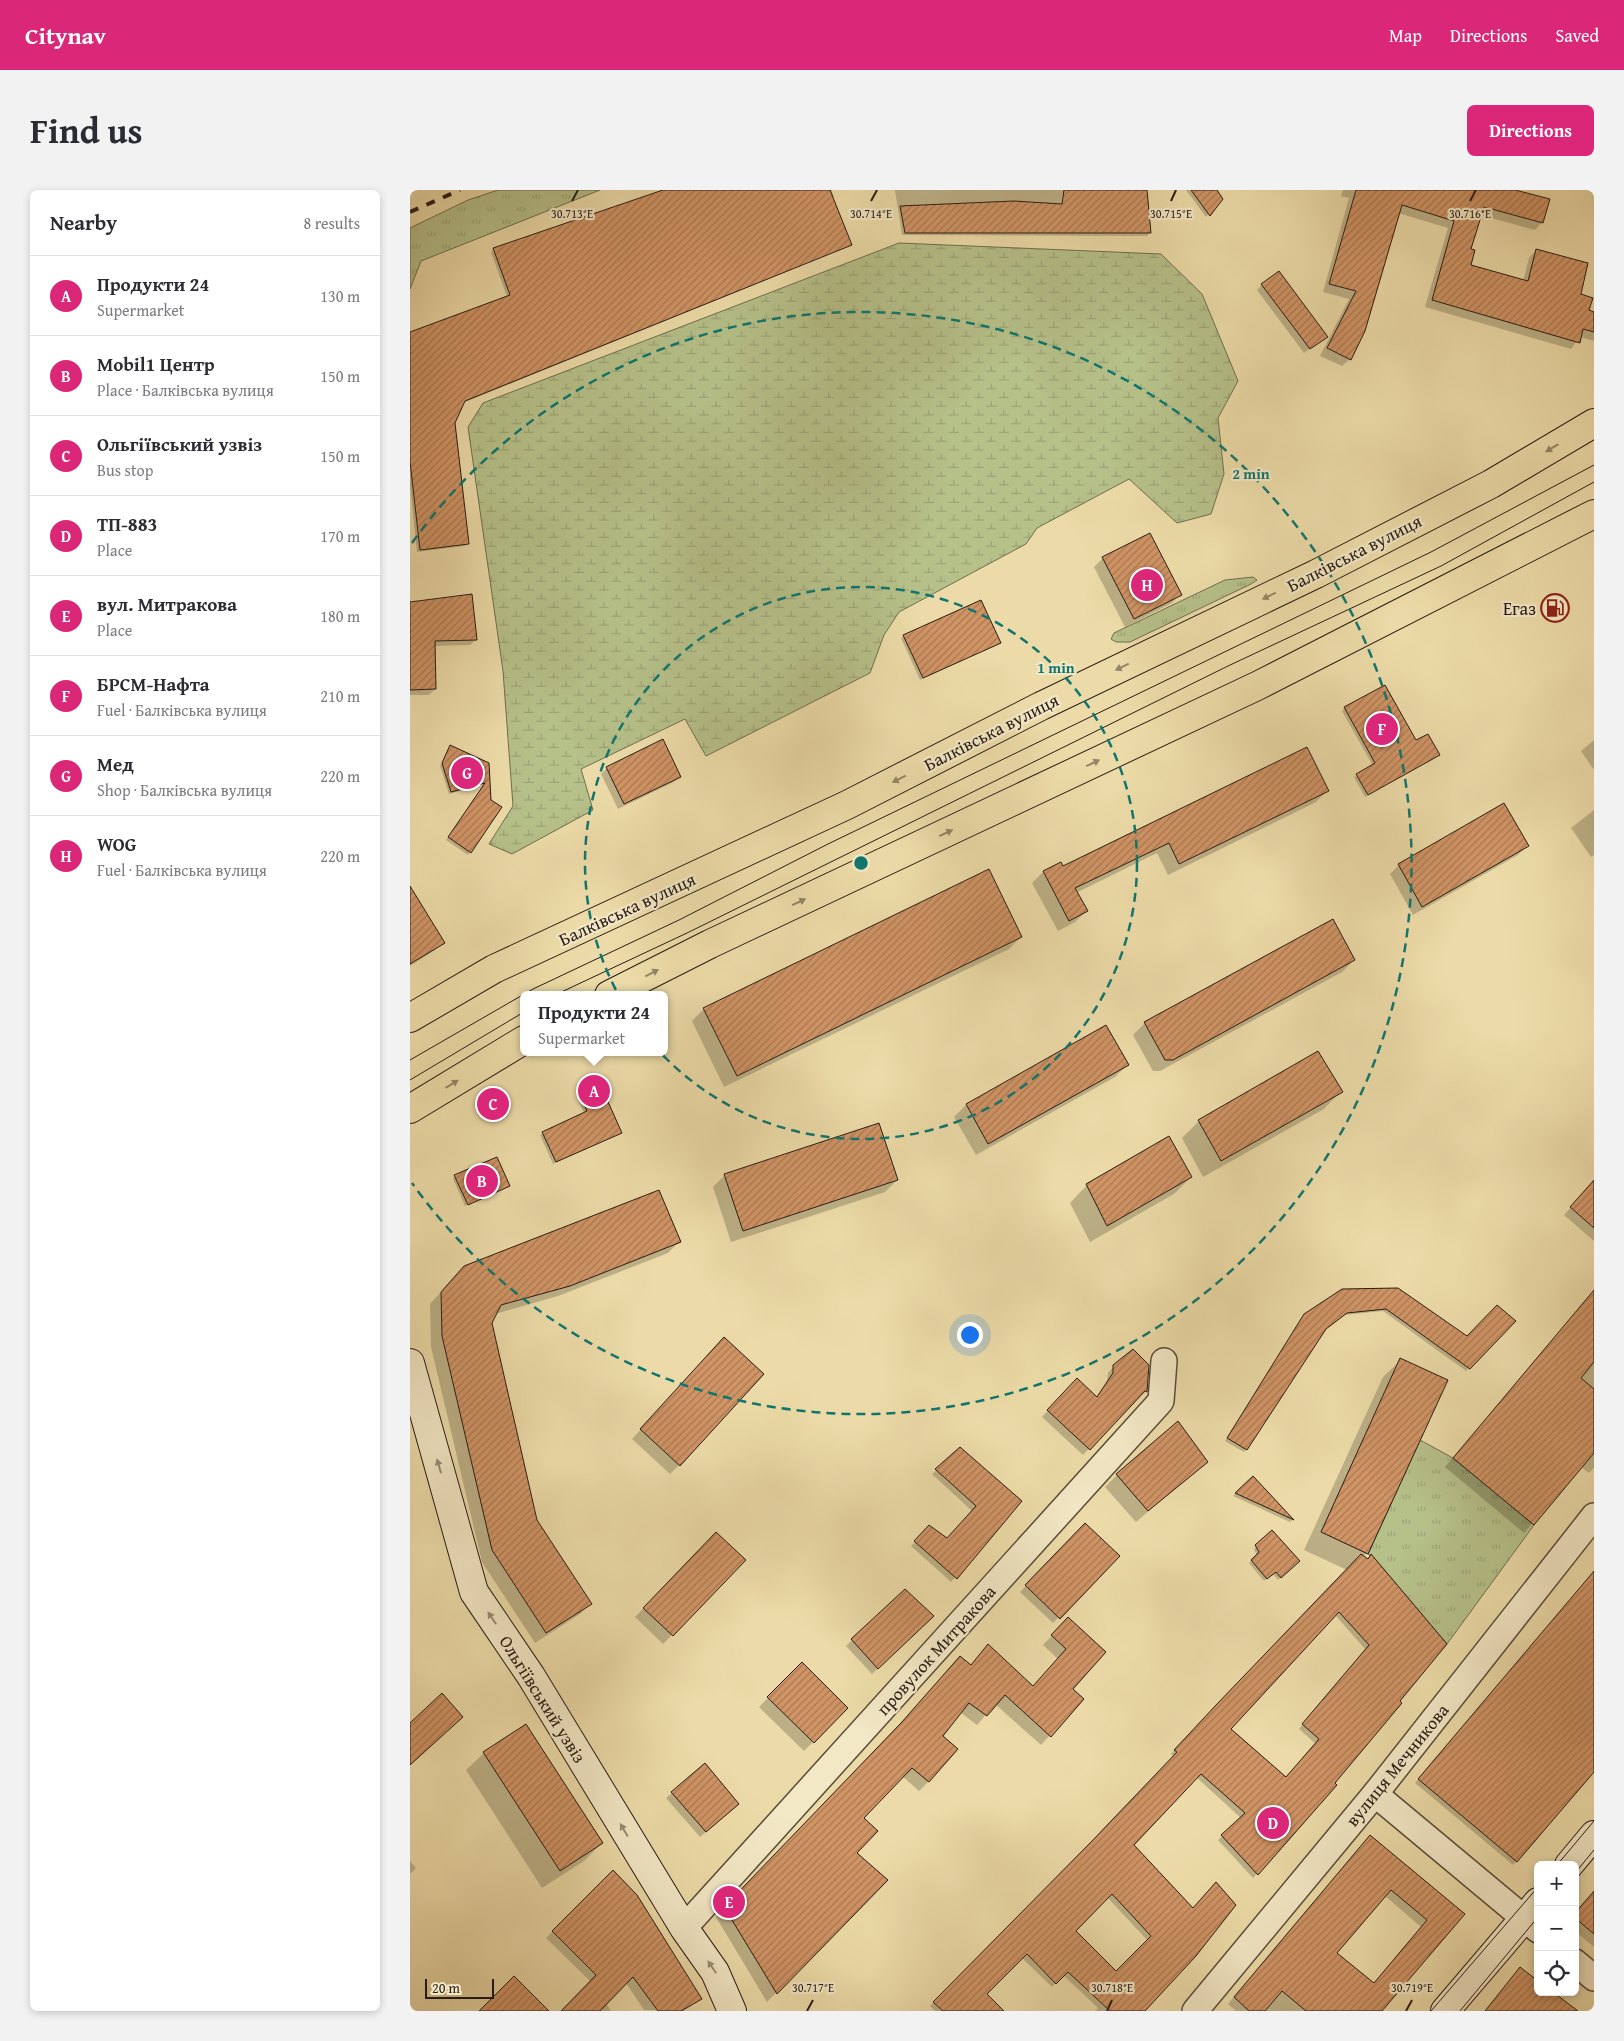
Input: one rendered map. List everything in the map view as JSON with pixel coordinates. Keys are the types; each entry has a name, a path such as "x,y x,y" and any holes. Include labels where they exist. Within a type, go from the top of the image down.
{"main road":[{"name":"Балківська вулиця","path":"410,1018 494,969 847,806 1041,706 1316,574 1491,484 1594,423"},
{"path":"617,991 710,944 1257,686 1594,514"},
{"path":"410,1109 520,1042"}],"street":[{"name":"провулок Митракова","path":"684,1928 1161,1401 1164,1361"},
{"name":"Ольгіївський узвіз","path":"410,1363 474,1592 531,1676 684,1928 716,1972 732,2011"},
{"name":"вулиця Мечникова","path":"1196,2011 1375,1794 1594,1516"},
{"path":"1375,1794 1533,1917 1446,2011"},
{"path":"1572,1861 1594,1835"},
{"path":"1579,1965 1594,1978"}],"green space":[{"path":"498,190 600,190 421,261 410,289 410,228 468,200"},
{"path":"899,243 1161,254 1202,294 1238,381 1218,418 1224,474 1211,514 1177,523 1129,479 1037,528 1026,544 899,612 884,635 870,673 706,756 685,719 581,769 593,810 512,854 489,844 513,806 503,671 468,427 483,403"},
{"path":"1253,577 1257,580 1251,584 1130,642 1116,642 1111,639 1114,633 1225,580"},
{"path":"1420,1440 1453,1458 1534,1525 1447,1644 1380,1565 1368,1554"}],"building":[{"path":"663,190 830,190 852,245 465,401 455,423 469,544 420,550 410,461 410,332 510,295 493,248"},
{"path":"1064,190 1147,190 1151,233 905,233 900,206 1014,201 1062,204"},
{"path":"1191,190 1217,190 1223,199 1210,216"},
{"path":"1356,190 1515,190 1550,199 1543,223 1484,207 1471,249 1475,250 1471,265 1528,281 1536,249 1588,263 1581,294 1593,298 1589,310 1594,312 1594,332 1583,329 1580,343 1432,300 1454,221 1402,205 1365,331 1351,360 1327,348 1356,291 1329,284"},
{"path":"1279,271 1328,337 1310,349 1261,284"},
{"path":"1150,533 1182,595 1134,619 1102,557"},
{"path":"472,594 477,640 435,641 436,689 410,690 410,602"},
{"path":"981,600 1001,643 923,678 903,635"},
{"path":"1385,685 1416,740 1428,734 1440,755 1368,795 1356,774 1375,763 1344,707"},
{"path":"663,739 681,777 624,804 606,767"},
{"path":"450,745 489,763 491,800 502,807 471,853 448,837 485,783 451,792 442,763"},
{"path":"1307,747 1329,791 1179,864 1169,843 1075,888 1088,911 1069,921 1043,871 1061,862 1063,866"},
{"path":"1504,803 1529,846 1422,907 1398,864"},
{"path":"989,869 1022,937 737,1076 703,1008"},
{"path":"410,886 445,943 410,964"},
{"path":"1333,919 1355,960 1173,1060 1165,1060 1144,1022"},
{"path":"1106,1025 1129,1065 988,1144 966,1104"},
{"path":"1318,1051 1343,1092 1221,1161 1198,1120"},
{"path":"600,1084 622,1133 556,1162 542,1132 587,1111 579,1093"},
{"path":"879,1123 898,1180 743,1231 724,1174"},
{"path":"1169,1136 1192,1177 1107,1226 1086,1184"},
{"path":"497,1157 510,1186 468,1205 454,1175"},
{"path":"1594,1180 1594,1228 1570,1207"},
{"path":"659,1190 681,1242 570,1286 501,1305 492,1323 537,1520 592,1604 546,1633 492,1550 442,1336 441,1292 464,1266"},
{"path":"1398,1288 1467,1336 1497,1305 1516,1321 1470,1369 1386,1309 1347,1313 1326,1329 1247,1450 1227,1438 1304,1314 1342,1289"},
{"path":"1594,1290 1594,1362 1581,1378 1594,1389 1594,1453 1534,1525 1453,1458"},
{"path":"724,1337 764,1374 680,1466 640,1429"},
{"path":"1133,1349 1149,1365 1147,1392 1145,1391 1090,1450 1047,1410 1077,1378 1097,1397 1113,1373 1113,1365"},
{"path":"1400,1358 1448,1380 1368,1554 1321,1532"},
{"path":"1178,1421 1208,1462 1148,1511 1116,1474"},
{"path":"960,1447 1022,1501 957,1579 914,1541 929,1525 947,1538 976,1506 935,1469"},
{"path":"1253,1476 1294,1520 1235,1493"},
{"path":"1085,1523 1120,1556 1060,1619 1025,1585"},
{"path":"1272,1530 1300,1561 1281,1578 1276,1572 1267,1579 1251,1560 1259,1552 1255,1545"},
{"path":"716,1532 746,1560 673,1636 643,1608"},
{"path":"1361,1554 1368,1559 1371,1554 1447,1644 1400,1701 1402,1703 1335,1783 1337,1785 1258,1875 1221,1835 1245,1813 1201,1774 1134,1845 1193,1908 1216,1882 1236,1905 1196,1956 1145,2011 1110,2011 1068,1972 1056,1984 1027,1954 987,1994 1004,2011 943,2011 933,2002 1177,1752 1174,1750","holes":["1339,1612 1369,1645 1302,1724 1319,1739 1286,1777 1231,1729","1112,1894 1151,1936 1116,1971 1076,1931"]},
{"path":"1594,1571 1594,1772 1517,1862 1418,1779"},
{"path":"905,1589 934,1616 878,1669 851,1639"},
{"path":"1068,1617 1106,1652 1073,1689 1084,1699 1051,1737 1005,1695 987,1716 969,1703 943,1736 958,1749 929,1782 912,1768 864,1818 878,1831 857,1853 888,1880 777,1994 724,1907 901,1723 960,1656 971,1665 988,1644 1033,1686 1066,1649 1051,1635"},
{"path":"802,1662 848,1708 814,1743 767,1697"},
{"path":"442,1693 463,1717 410,1765 410,1723"},
{"path":"526,1724 603,1843 560,1871 483,1752"},
{"path":"705,1763 739,1804 706,1832 671,1792"},
{"path":"1370,1835 1465,1914 1382,2011 1306,2011 1282,1991 1265,2011 1249,2011 1234,1997","holes":["1391,1890 1427,1920 1374,1983 1337,1953"]},
{"path":"613,1870 637,1895 702,1999 681,2011 658,2011 633,1977 600,2011 561,2011 596,1975 552,1931"},
{"path":"1594,1891 1594,1934 1579,1921 1579,1908"},
{"path":"1520,1967 1534,1978 1534,1996 1558,1996 1578,2011 1485,2011"},
{"path":"514,1976 549,2011 479,2011"}],"tram line":[{"path":"530,991 679,920 828,844 1431,552 1594,465"},
{"path":"564,991 687,933 1228,666 1441,566 1594,482"},
{"path":"410,1060 520,997"},
{"path":"410,1080 520,1014"},
{"path":"1560,1861 1594,1821"},
{"path":"1579,1868 1594,1850"},
{"path":"1431,2011 1534,1892"},
{"path":"1460,2011 1534,1922"}],"railway":[{"path":"410,212 460,190"}],"place":[{"name":"WOG","path":"1147,585"},
{"name":"Егаз","path":"1555,608"},
{"name":"БРСМ-Нафта","path":"1382,729"},
{"name":"Мед","path":"467,773"},
{"name":"Продукти 24","path":"594,1091"},
{"name":"Ольгіївський узвіз","path":"493,1104"},
{"name":"Mobil1 Центр","path":"482,1181"},
{"name":"ТП-883","path":"1273,1823"},
{"name":"вул. Митракова","path":"729,1902"}]}
